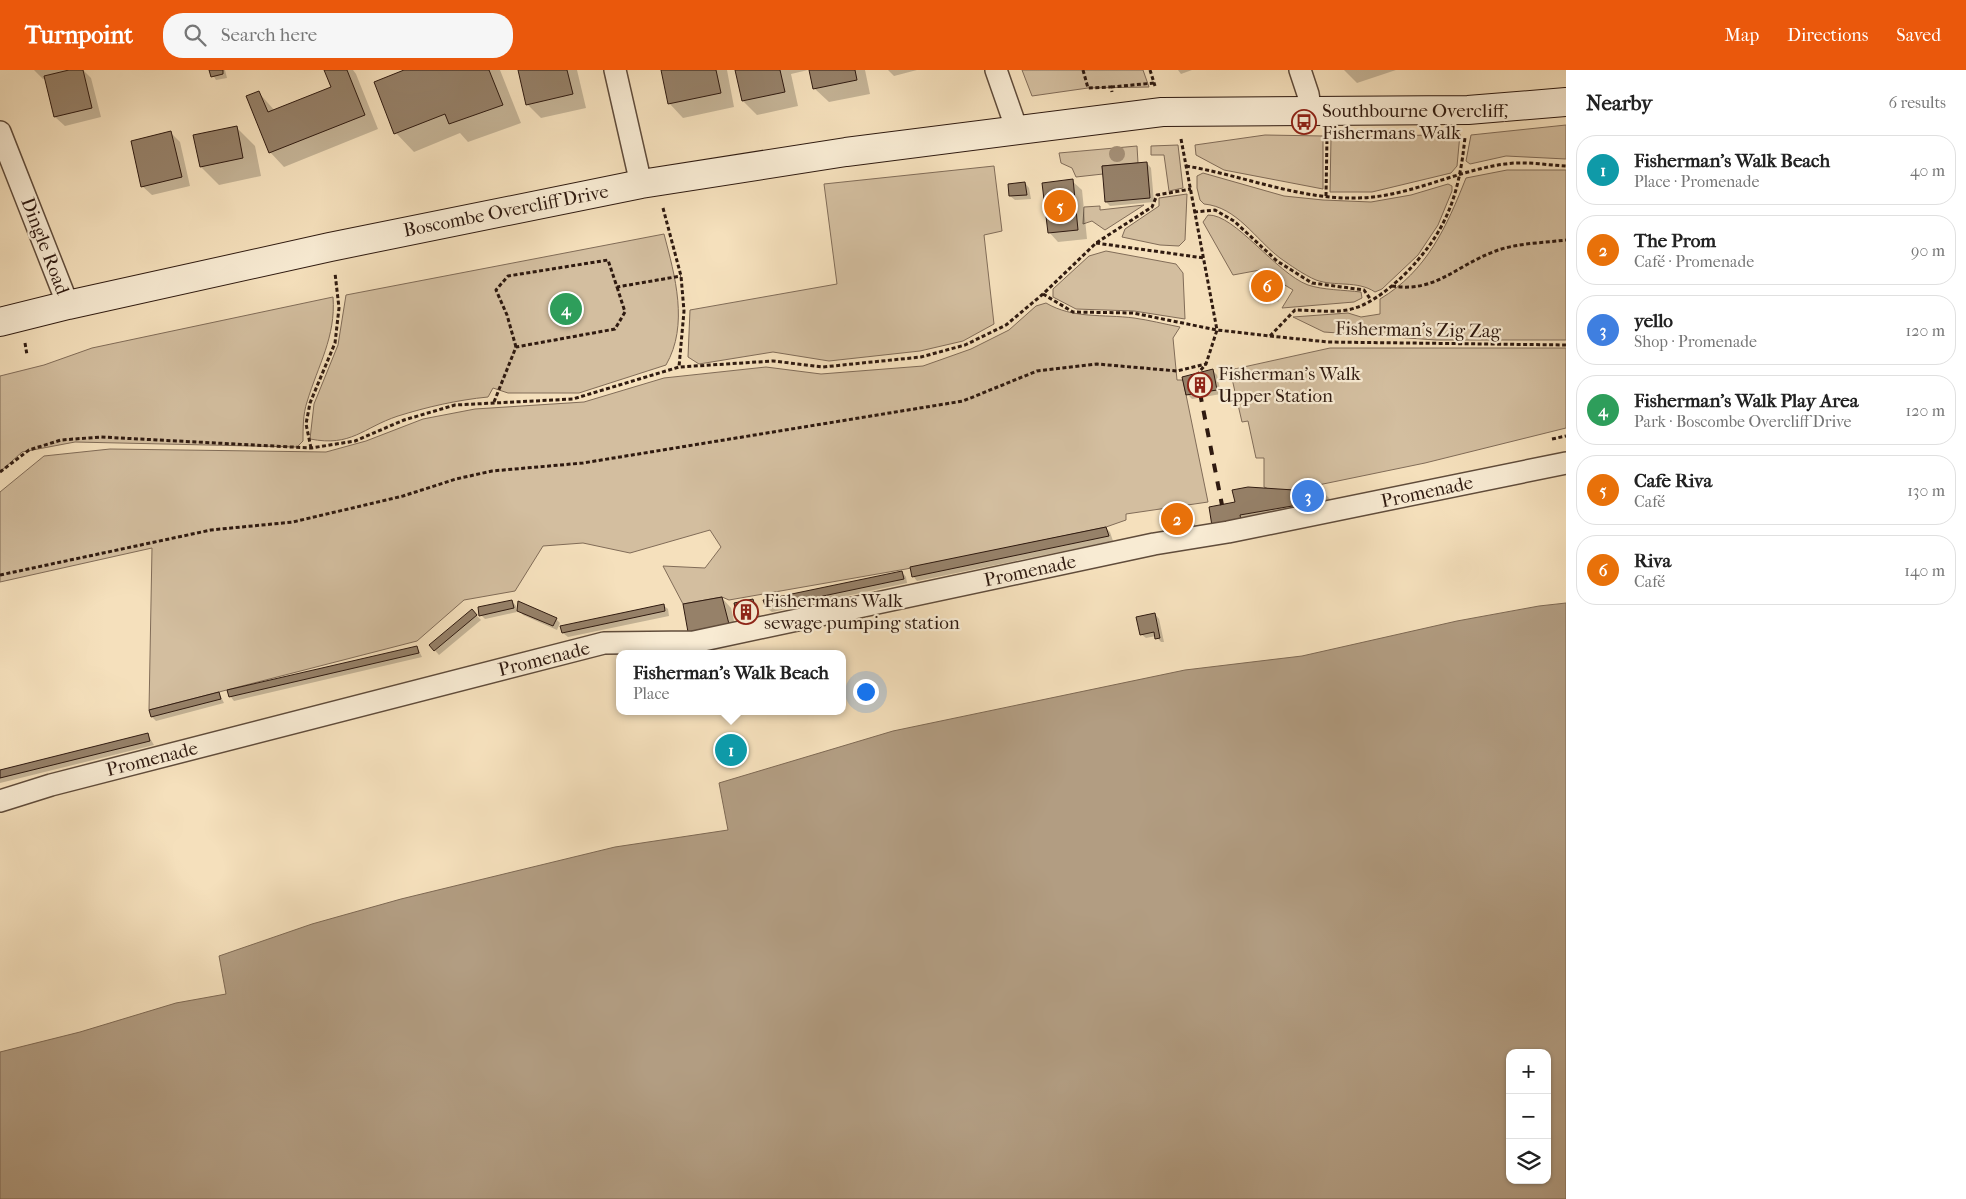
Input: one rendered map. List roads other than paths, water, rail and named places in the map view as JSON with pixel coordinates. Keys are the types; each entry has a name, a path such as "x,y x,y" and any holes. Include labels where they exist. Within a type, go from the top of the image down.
{"street":[{"path":"615,70 641,184"},
{"path":"996,70 1017,130"},
{"path":"1300,70 1308,94 1311,112"},
{"name":"Boscombe Overcliff Drive","path":"0,322 68,305 330,247 641,184 846,152 1162,112 1468,110 1566,102"},
{"name":"Dingle Road","path":"0,132 68,305"},
{"name":"Promenade","path":"0,801 51,785 604,643 694,642 1227,528 1566,463"}],"railway":[{"path":"1200,393 1222,505"}],"place":[{"name":"Southbourne Overcliff, Fishermans Walk","path":"1304,122"},
{"name":"Cafe Riva","path":"1060,206"},
{"name":"Riva","path":"1267,286"},
{"name":"Fisherman's Walk Play Area","path":"566,309"},
{"name":"Fisherman's Walk Upper Station","path":"1200,385"},
{"name":"yello","path":"1308,496"},
{"name":"The Prom","path":"1177,519"},
{"name":"Fishermans Walk sewage pumping station","path":"746,612"},
{"name":"Fisherman's Walk Beach","path":"731,750"}]}
